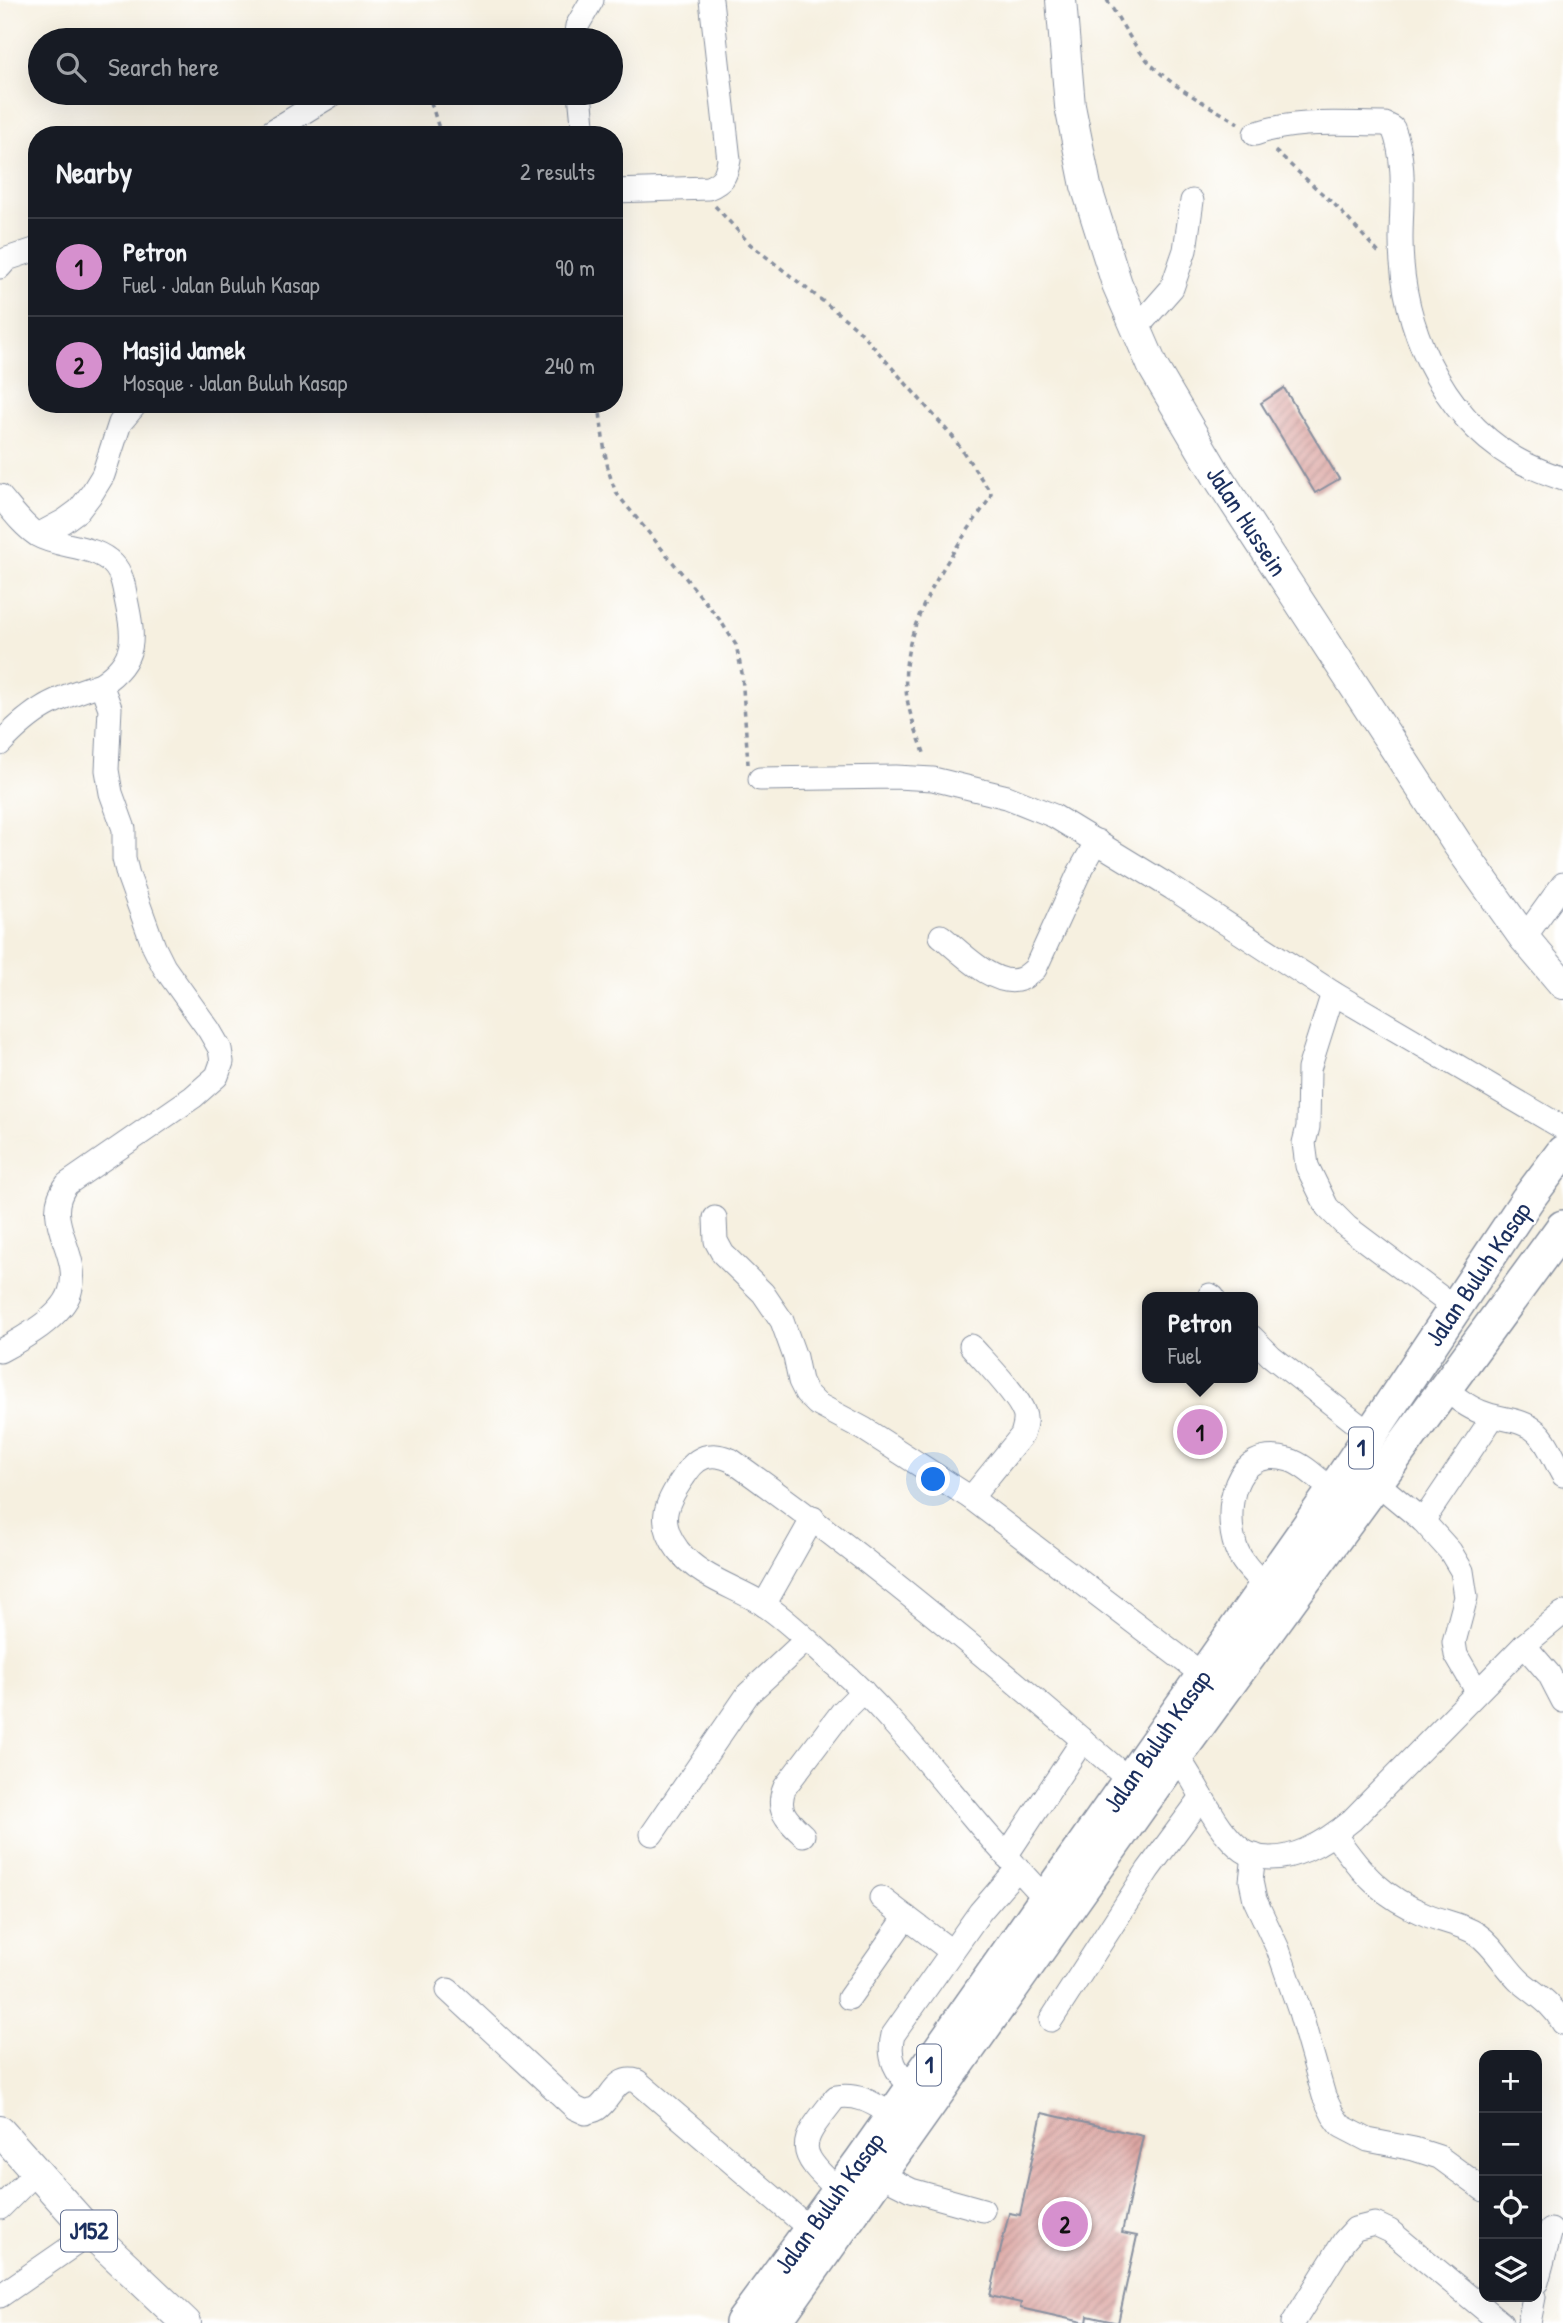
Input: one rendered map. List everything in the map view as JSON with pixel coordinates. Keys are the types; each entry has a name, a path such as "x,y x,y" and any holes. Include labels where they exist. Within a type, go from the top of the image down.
{"highway":[{"name":"Jalan Buluh Kasap","path":"742,2323 893,2115 1266,1587 1527,1200 1563,1152"},
{"path":"1527,1200 1563,1227"},
{"name":"Jalan Buluh Kasap","path":"774,2323 1176,1756 1563,1227"}],"main road":[{"name":"Jalan Hussein","path":"1061,0 1070,106 1086,186 1105,250 1135,330 1153,367 1216,474 1458,845 1524,938 1563,984"},
{"name":"J152","path":"0,2131 91,2233 186,2323"}],"street":[{"path":"578,28 592,0"},
{"path":"623,191 708,188 719,184 725,176 729,160 711,0"},
{"path":"281,126 315,105"},
{"path":"581,105 583,126"},
{"path":"1255,134 1289,125 1385,124 1393,128 1401,158 1406,301 1420,343 1453,404 1466,417 1514,458 1563,479"},
{"path":"1135,330 1172,288 1185,250 1192,201"},
{"path":"0,267 7,259 28,252"},
{"path":"38,536 79,510 92,493 103,475 120,423 128,413"},
{"path":"0,496 23,524 38,536 112,562 120,574 132,625 133,642 122,666 102,684 43,706 21,722 0,744"},
{"path":"0,1351 50,1320 69,1295 73,1273 59,1228 58,1195 67,1184 193,1097 217,1076 222,1062 220,1049 209,1030 164,967 128,875 124,859 124,829 111,793 107,770 110,708 102,684"},
{"path":"760,779 933,779 1007,797 1054,816 1333,993 1563,1128"},
{"path":"941,936 994,977 1006,981 1022,979 1035,969 1079,873 1097,841"},
{"path":"1524,938 1563,884"},
{"path":"1333,993 1310,1069 1308,1127 1304,1143 1307,1166 1327,1207 1347,1227 1455,1308"},
{"path":"715,1219 716,1241 723,1254 763,1293 782,1321 806,1393 817,1404 864,1429 971,1499 1203,1675"},
{"path":"1258,1343 1370,1434"},
{"path":"971,1346 1017,1400 1024,1413 1025,1424 1022,1435 971,1499"},
{"path":"1444,1388 1462,1402 1493,1416 1525,1423 1536,1431 1563,1475"},
{"path":"1423,1521 1493,1416"},
{"path":"1045,1898 904,1733 863,1690 764,1605 718,1582 697,1568 680,1551 669,1536 666,1514 668,1499 692,1464 705,1457 717,1456 731,1460 813,1518 916,1600 1129,1780"},
{"path":"1266,1587 1245,1566 1237,1550 1231,1523 1231,1496 1239,1477 1256,1462 1273,1457 1292,1460 1333,1491"},
{"path":"1377,1483 1423,1521 1450,1551 1462,1571 1466,1597 1454,1642 1456,1656 1477,1691"},
{"path":"764,1605 813,1518"},
{"path":"1176,1756 1193,1779 1212,1814 1244,1850 1254,1855 1285,1856 1302,1850 1335,1835 1352,1821 1477,1691 1524,1645 1563,1613"},
{"path":"652,1834 748,1693 806,1640"},
{"path":"1524,1645 1549,1674 1563,1701"},
{"path":"803,1835 790,1823 783,1812 780,1799 785,1787 842,1712 863,1690"},
{"path":"912,2088 898,2074 891,2059 893,2035 980,1912 1083,1740"},
{"path":"1051,2021 1148,1870 1202,1797"},
{"path":"1335,1835 1374,1885 1402,1904 1479,1935 1504,1966 1547,2001 1563,2023"},
{"path":"1254,1855 1251,1881 1255,1900 1278,1949 1300,2012 1324,2096 1333,2115 1341,2126 1352,2134 1439,2157 1479,2186"},
{"path":"881,1898 951,1951"},
{"path":"849,1998 906,1917"},
{"path":"448,1990 575,2108 586,2113 597,2109 621,2082 629,2078 638,2081 810,2229"},
{"path":"839,2190 818,2172 806,2150 807,2134 836,2097 850,2094 893,2115"},
{"path":"0,2208 35,2173"},
{"path":"881,2175 911,2190 983,2210"},
{"path":"1293,2323 1344,2241 1355,2229 1375,2224 1390,2231 1501,2323"},
{"path":"1542,2261 1550,2228"},
{"path":"0,2297 91,2233"},
{"path":"1529,2323 1533,2302"}],"path":[{"path":"432,105 438,126"},
{"path":"708,188 712,202 742,237 857,328 953,437 991,493 943,568 917,624 908,651 905,689 933,779"},
{"path":"600,413 604,447 612,484 617,494 720,620 736,645 742,673 748,768 752,775 760,779"}],"building":[{"path":"1284,388 1339,479 1315,493 1261,403"},
{"path":"1042,2113 1143,2136 1122,2233 1137,2236 1118,2323 1088,2316 1087,2323 1020,2308 1021,2303 990,2296 1009,2213 1020,2215"}],"place":[{"name":"Petron","path":"1200,1432"},
{"name":"Masjid Jamek","path":"1065,2224"}]}
